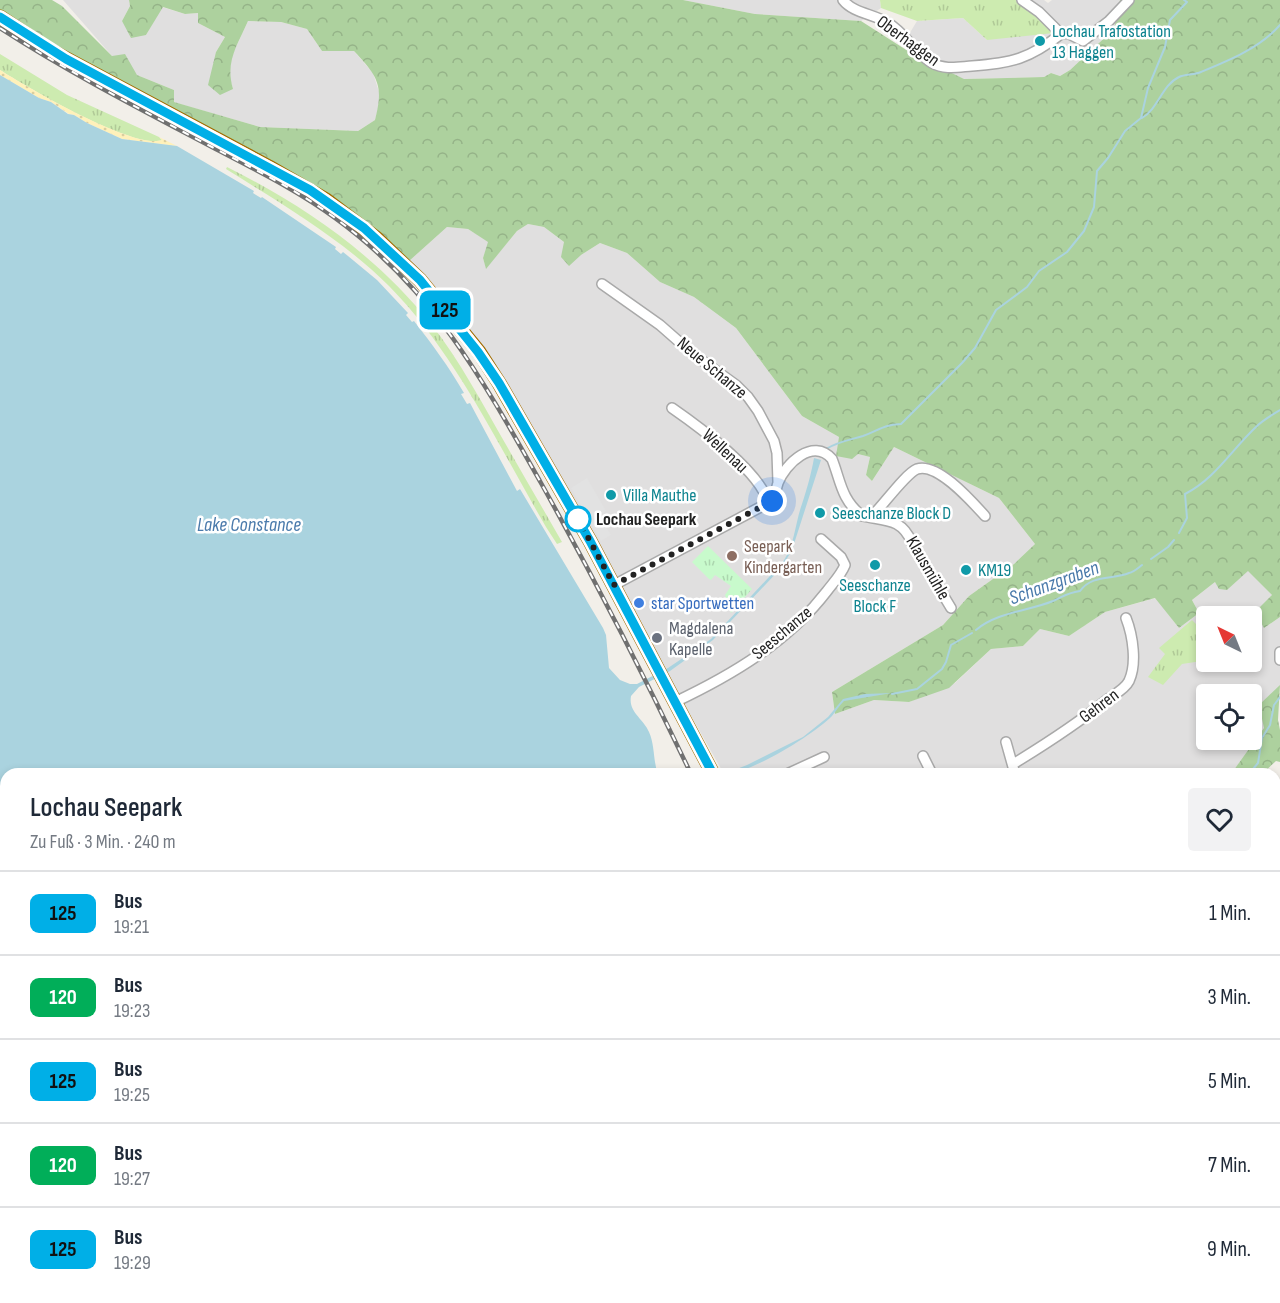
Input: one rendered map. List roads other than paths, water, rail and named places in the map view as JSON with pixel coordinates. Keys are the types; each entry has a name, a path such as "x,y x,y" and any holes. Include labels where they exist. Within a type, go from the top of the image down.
{"main road":[{"path":"0,17 66,59 310,190 349,216 387,248 429,290 487,364 531,438 614,585 710,768"}],"street":[{"name":"Oberhaggen","path":"843,0 854,10 870,14 890,24 928,60 947,68 1011,63 1044,47 1061,34"},
{"path":"1022,0 1040,12 1061,34 1067,33 1080,40 1086,40 1129,1"},
{"name":"Neue Schanze","path":"602,284 672,334 693,354 736,385 748,397 759,411 774,441 777,453 778,482"},
{"name":"Wellenau","path":"672,408 702,429 731,456 760,486 768,503"},
{"name":"Klausmühle","path":"768,503 775,496 778,482 801,455 810,451 820,451 832,459 843,495 862,516 898,524 907,531 951,608"},
{"path":"871,517 912,473 923,469 933,471 956,487 985,516"},
{"path":"614,585 768,503"},
{"name":"Seeschanze","path":"675,702 754,658 804,619 845,565 841,558 821,539"},
{"name":"Gehren","path":"1015,768 1127,685 1132,667 1132,637 1126,618"},
{"path":"1280,652 1280,660"},
{"name":"Gehren","path":"1006,742 1014,768"},
{"path":"923,756 929,768"},
{"path":"800,768 824,757"}],"water":[{"name":"Lake Constance","path":"0,75 39,98 51,102 68,114 122,139 177,146 254,191 253,193 336,247 335,249 341,254 343,252 377,280 408,313 406,315 421,330 458,383 464,393 461,394 467,404 470,403 517,491 520,489 603,628 606,635 609,668 620,680 637,684 668,668 711,639 783,562 792,541 814,458 821,460 792,550 782,567 713,640 670,671 639,687 631,696 632,707 647,727 651,737 656,768 0,768"},
{"path":"892,693 844,701 823,724 796,743 765,761 749,768 739,768 803,737 828,717 843,699 865,694"}],"waterway":[{"path":"826,449 840,442 901,424 975,348 996,310 1027,287 1039,271 1067,252 1084,231 1094,207 1097,171 1125,131 1141,118 1148,88 1165,47 1170,20 1187,2 1184,0"},
{"path":"1142,118 1152,109 1173,81 1181,76 1201,72 1243,53 1280,25"},
{"name":"Schanzgraben","path":"1179,533 1187,518 1185,494 1206,480 1259,424 1280,410"},
{"name":"Schanzgraben","path":"1151,559 1174,540"},
{"name":"Schanzgraben","path":"976,630 994,619 1053,601 1080,591 1090,582 1123,575 1142,565"},
{"name":"Schanzgraben","path":"892,694 917,689 942,669 951,645 972,633"},
{"path":"1254,768 1258,763 1262,738 1270,725 1274,705 1280,697"}],"railway":[{"path":"0,28 104,90 306,198 370,246 400,275 453,338 498,408 599,591 688,768"}],"place":[{"name":"Lochau Trafostation 13 Haggen","path":"1040,41"},
{"name":"Villa Mauthe","path":"611,495"},
{"name":"Seeschanze Block D","path":"820,513"},
{"name":"Lochau Seepark","path":"578,519"},
{"name":"Seepark Kindergarten","path":"732,556"},
{"name":"Seeschanze Block F","path":"875,565"},
{"name":"KM19","path":"966,570"},
{"name":"star Sportwetten","path":"639,603"},
{"name":"Magdalena Kapelle","path":"657,638"}]}
